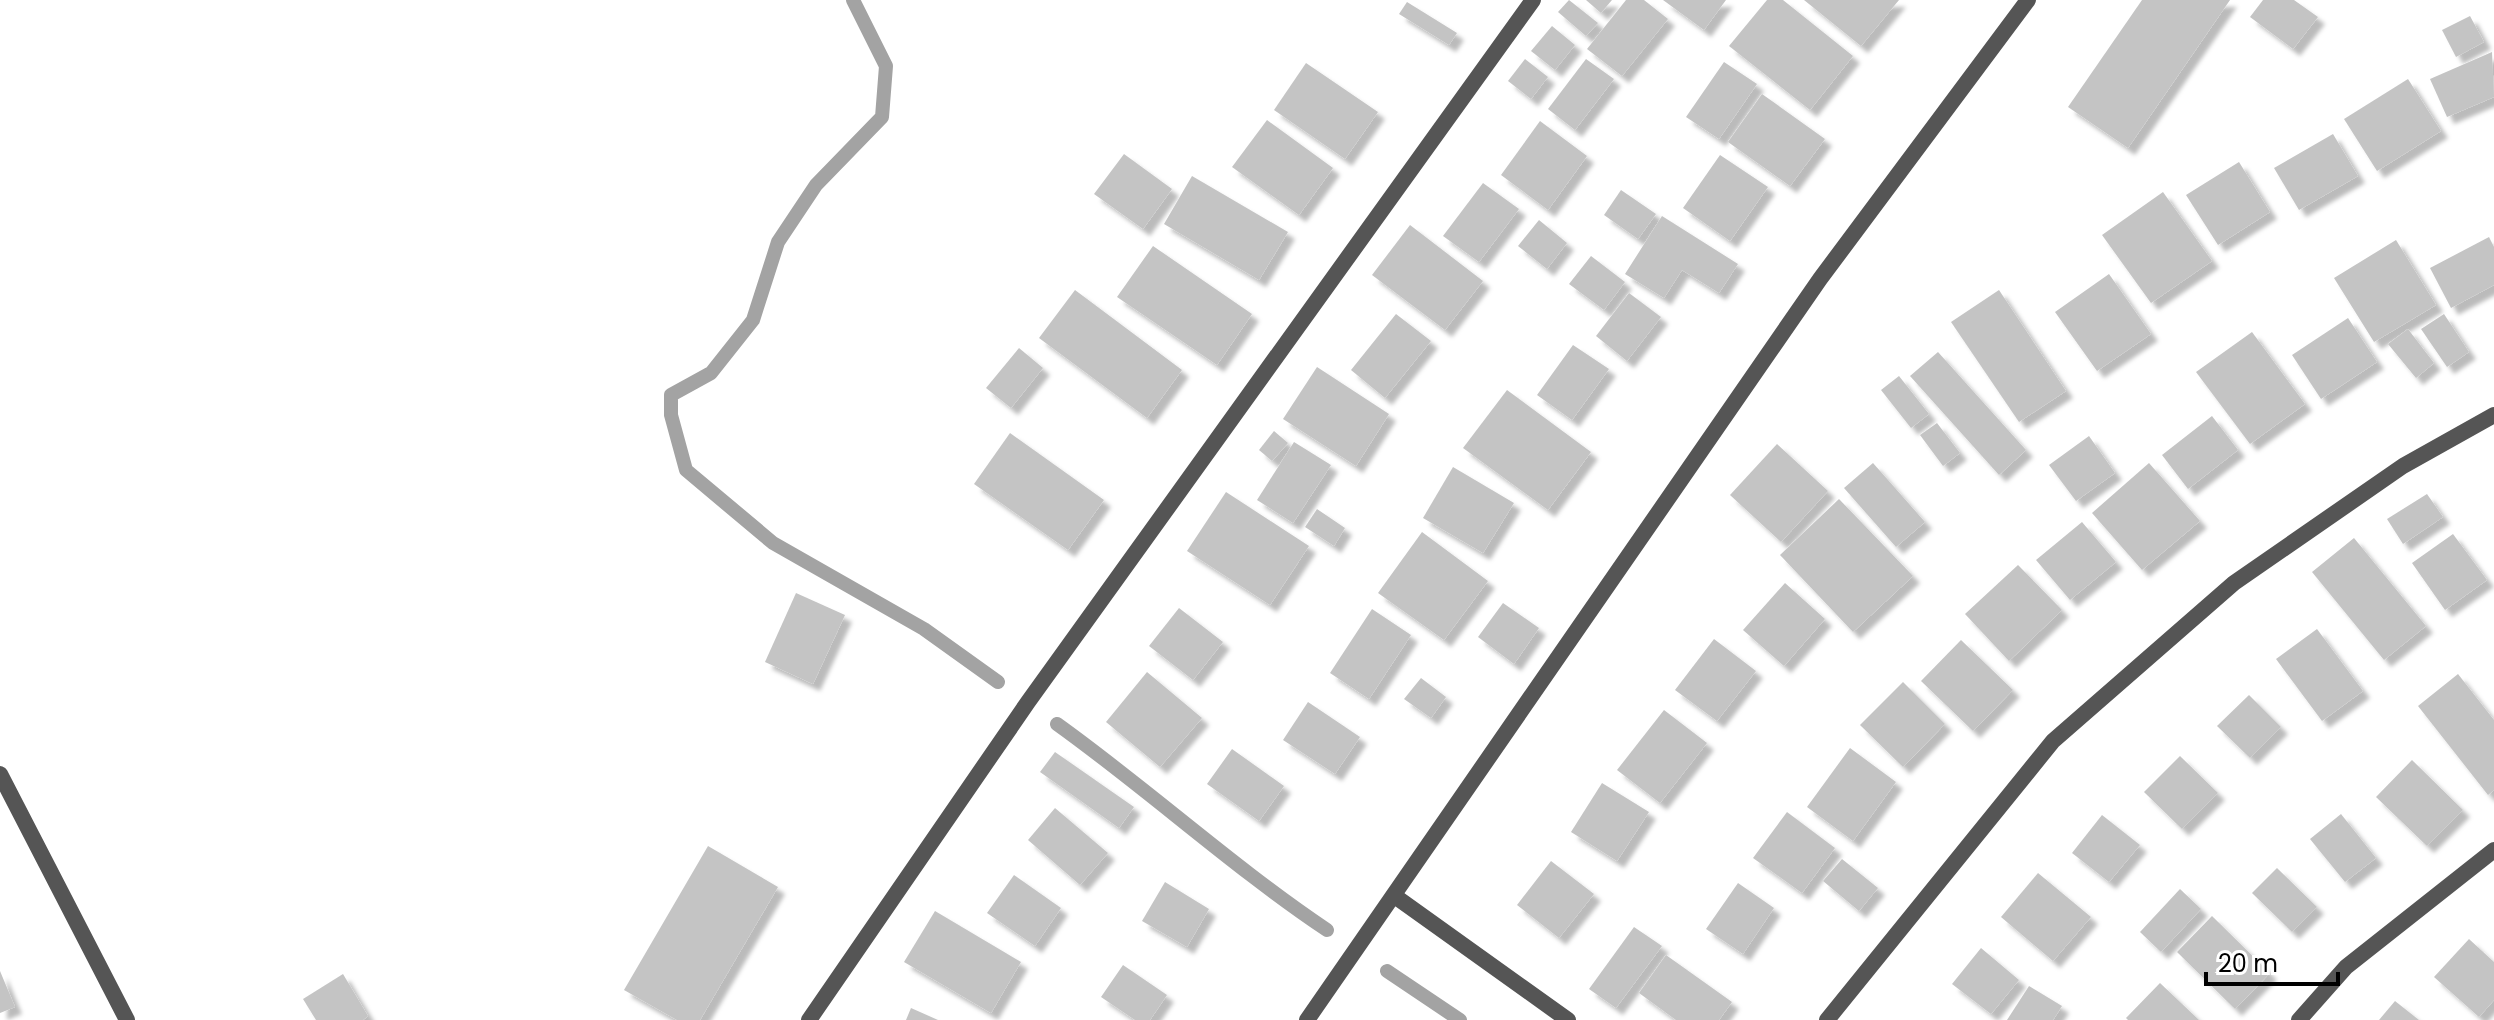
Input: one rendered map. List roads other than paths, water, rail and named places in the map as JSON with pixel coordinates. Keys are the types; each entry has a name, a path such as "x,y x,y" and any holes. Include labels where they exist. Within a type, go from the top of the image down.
{"street":[{"path":"809,1020 1028,702 1533,0"},
{"path":"1307,1020 1396,897 1820,279 2028,0"},
{"path":"1827,1020 2053,741 2234,583 2403,466 2494,415"},
{"path":"0,774 84,943 127,1020"},
{"path":"2299,1020 2346,967 2494,850"},
{"path":"1396,897 1568,1020"}],"waterway":[{"path":"853,0 886,66 882,117 816,185 778,242 753,320 711,373 671,395 671,415 686,470 773,543 924,629 998,682"},
{"path":"1057,724 1258,881 1327,930"},
{"path":"1387,971 1460,1020"}]}
